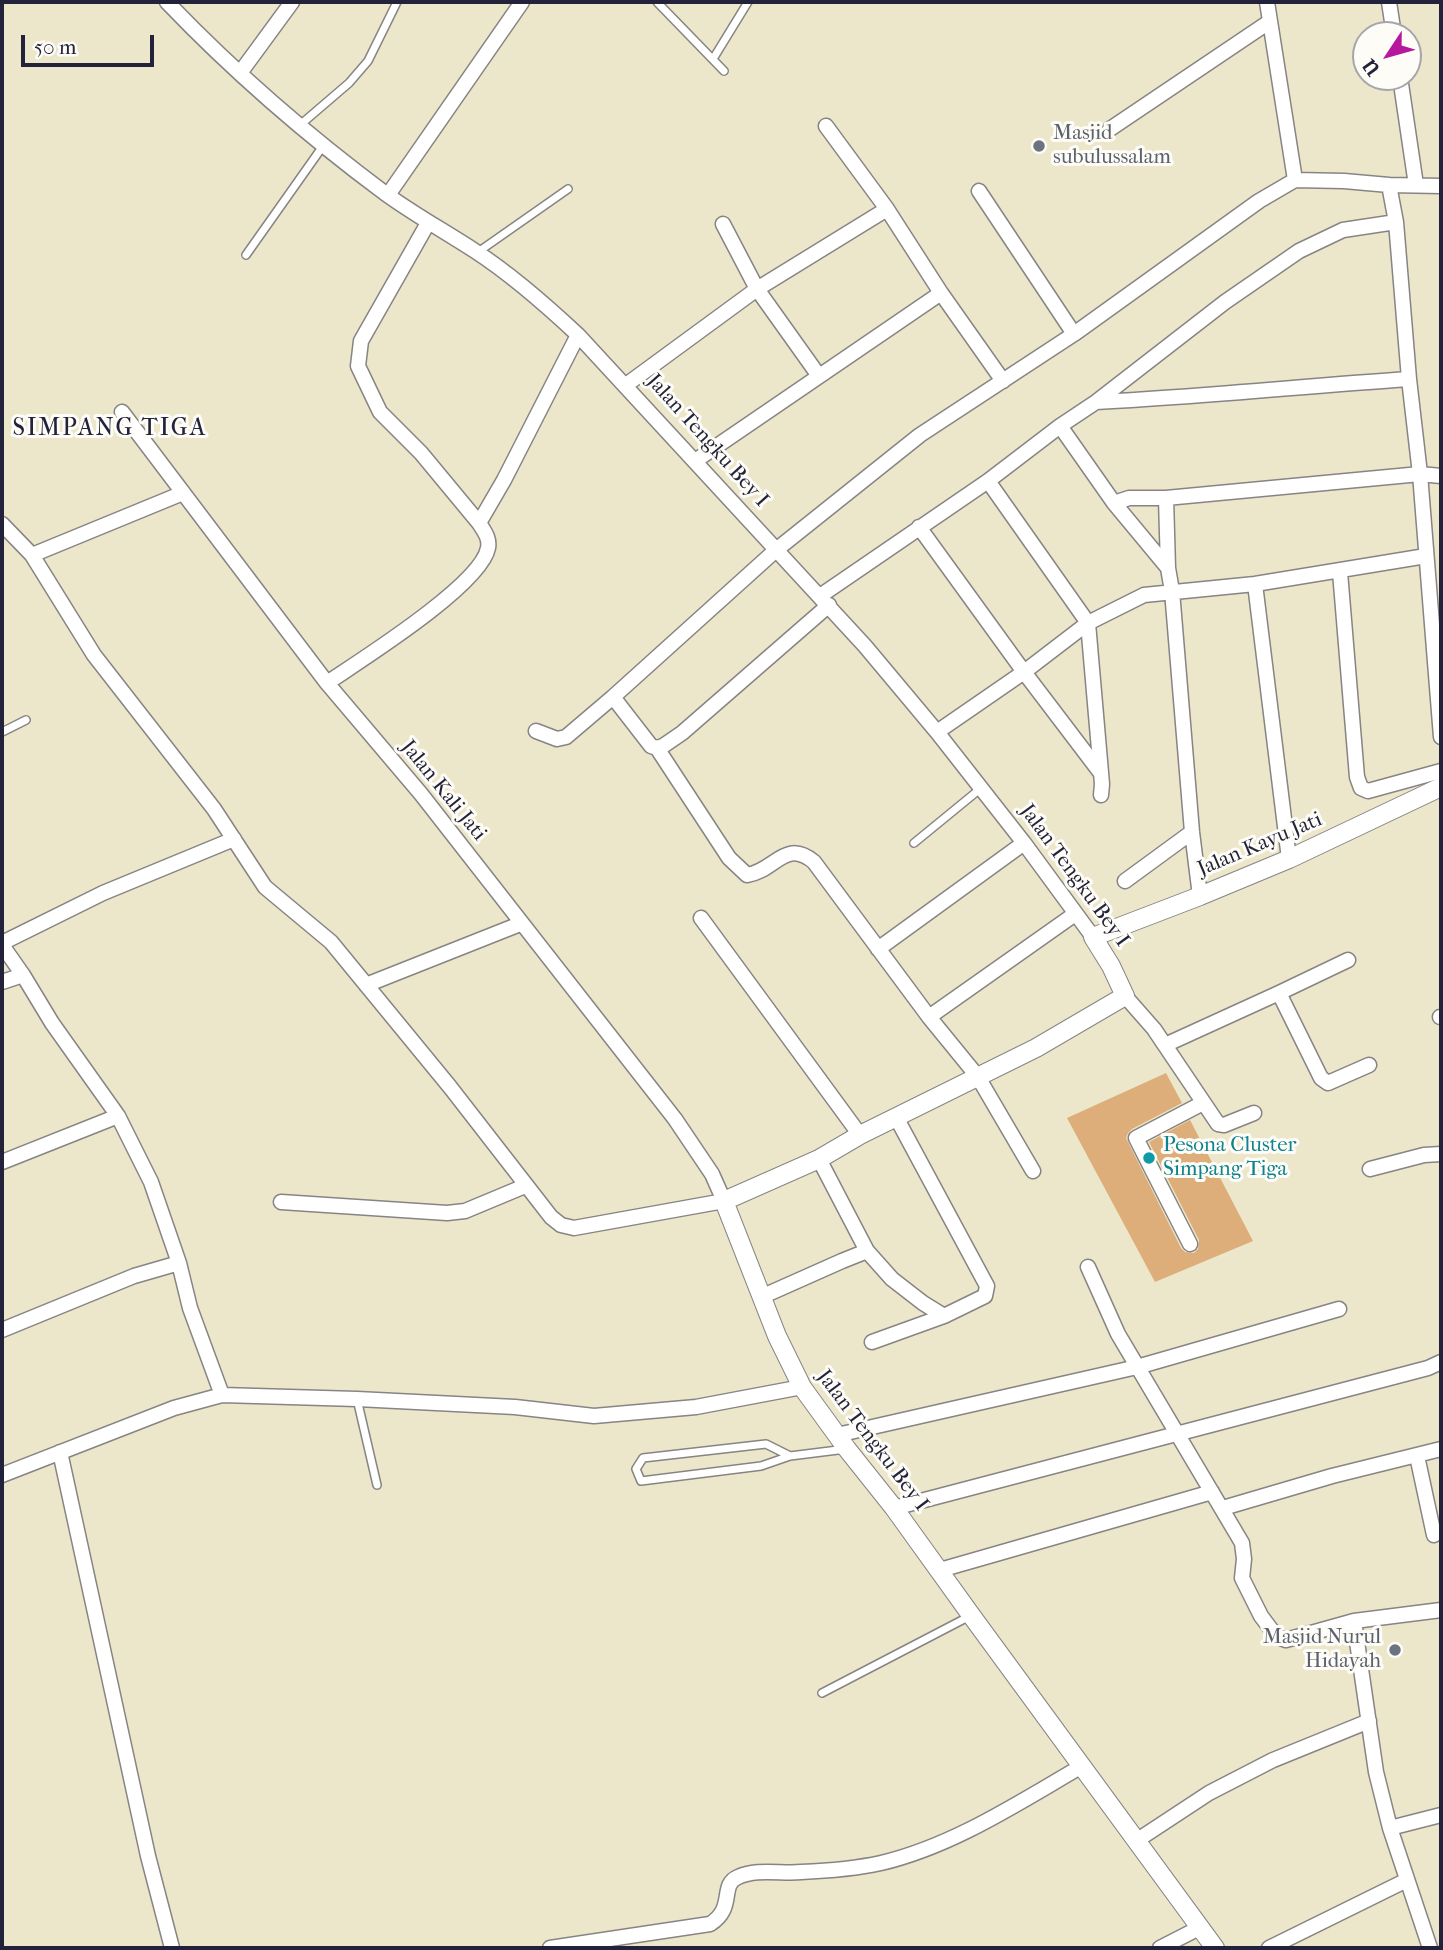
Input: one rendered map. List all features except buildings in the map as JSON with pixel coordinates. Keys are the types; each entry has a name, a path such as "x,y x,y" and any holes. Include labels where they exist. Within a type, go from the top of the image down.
{"street":[{"name":"Jalan Tengku Bey I","path":"167,2 240,73 323,146 428,223 477,253 546,305 578,335 824,601 937,732 1093,937 1125,996 1154,1028 1214,1121 1224,1125 1254,1113"},
{"path":"240,73 292,2"},
{"path":"388,195 522,2"},
{"path":"1267,2 1295,180"},
{"path":"1389,2 1392,21"},
{"path":"1110,129 1269,23"},
{"path":"1402,91 1416,186"},
{"path":"826,126 887,209 941,293 1003,381"},
{"path":"536,732 558,739 566,737 776,550 920,435 1074,334 1259,201 1295,180 1441,186"},
{"path":"1389,185 1396,222 1420,474 1441,737"},
{"path":"979,191 1074,334"},
{"path":"626,385 757,289 887,209"},
{"path":"614,697 651,746 663,746 682,733 824,601 919,527 988,481 1096,402 1225,302 1299,251 1343,230 1396,222"},
{"path":"327,683 408,628 446,598 481,562 489,544 479,523 421,453 380,412 358,366 361,341 428,223"},
{"path":"723,224 757,289 819,376"},
{"path":"695,461 941,293"},
{"path":"479,523 578,335"},
{"path":"1096,402 1169,399 1409,379"},
{"name":"Jalan Kali Jati","path":"122,412 327,683 421,794 675,1119 712,1174 724,1201"},
{"path":"1060,426 1114,503 1168,568"},
{"path":"1114,503 1129,498 1166,498 1420,474 1441,476"},
{"path":"988,481 1088,623 1101,795"},
{"path":"32,555 183,493"},
{"path":"1166,498 1168,568 1200,897"},
{"path":"2,524 32,555 94,655 234,839 265,887 331,942 450,1087 525,1186 561,1225 574,1228 724,1201 819,1160 860,1135 1036,1048 1125,996"},
{"path":"919,527 1101,774"},
{"path":"937,732 1024,673 1088,623 1144,595 1255,584 1426,556"},
{"path":"1340,572 1356,777 1361,788 1368,791 1441,771"},
{"path":"1255,584 1289,859"},
{"path":"657,748 729,858 740,870 747,875 755,874 797,852 814,862 929,1017 978,1077 1033,1171"},
{"name":"Jalan Kayu Jati","path":"1093,937 1200,897 1289,859 1441,787"},
{"path":"1125,881 1192,832"},
{"path":"222,1395 190,1308 179,1263 151,1182 118,1116 52,1023 2,944 103,893 234,839"},
{"path":"878,949 1024,843"},
{"path":"929,1017 1075,914"},
{"path":"701,918 860,1135"},
{"path":"366,985 520,924"},
{"path":"1165,1045 1348,960"},
{"path":"2,982 23,975"},
{"path":"1279,993 1321,1078 1328,1083 1370,1065"},
{"path":"1190,1244 1136,1138 1203,1103"},
{"path":"2,1162 118,1116"},
{"path":"872,1342 944,1316 985,1296 987,1286 896,1117"},
{"path":"1370,1169 1424,1155 1441,1154"},
{"path":"819,1160 867,1251 892,1279 944,1316"},
{"path":"281,1202 447,1213 465,1211 525,1186"},
{"name":"Jalan Tengku Bey I","path":"724,1201 777,1336 802,1387 940,1570 1215,1948"},
{"path":"761,1297 867,1251"},
{"path":"2,1330 134,1276 179,1263"},
{"path":"1088,1267 1118,1334 1242,1543 1242,1578 1261,1616 1276,1636 1286,1640 1354,1621 1441,1610"},
{"path":"842,1442 1137,1367 1339,1309"},
{"path":"894,1508 1428,1368 1441,1362"},
{"path":"2,1475 174,1408 222,1395 357,1399 516,1408 594,1416 696,1406 802,1387"},
{"path":"1223,1508 1332,1476 1441,1449"},
{"path":"60,1452 148,1856 172,1948"},
{"path":"1417,1456 1434,1535"},
{"path":"940,1570 1212,1492"},
{"path":"1354,1621 1376,1772 1390,1828 1430,1948"},
{"path":"1136,1841 1209,1793 1241,1776 1369,1721"},
{"path":"550,1948 710,1924 722,1915 727,1905 729,1886 732,1880 740,1876 880,1863 930,1847 1001,1813 1082,1766"},
{"path":"1390,1828 1441,1815"},
{"path":"1269,1948 1407,1880"},
{"path":"1160,1948 1200,1927"}],"lane":[{"path":"300,125 349,82 368,61 397,2"},
{"path":"657,2 724,71"},
{"path":"713,59 748,2"},
{"path":"246,255 323,146"},
{"path":"477,253 568,189"},
{"path":"2,732 26,720"},
{"path":"914,843 980,789"},
{"path":"357,1399 377,1485"},
{"path":"790,1456 766,1444 643,1458 636,1469 641,1481 761,1466 842,1442"},
{"path":"822,1693 971,1615"}],"place":[{"name":"Masjid subulussalam","path":"1039,146"},
{"name":"Pesona Cluster Simpang Tiga","path":"1149,1158"},
{"name":"Masjid Nurul Hidayah","path":"1395,1650"}],"district":[{"name":"SIMPANG TIGA","path":"110,429"}]}
